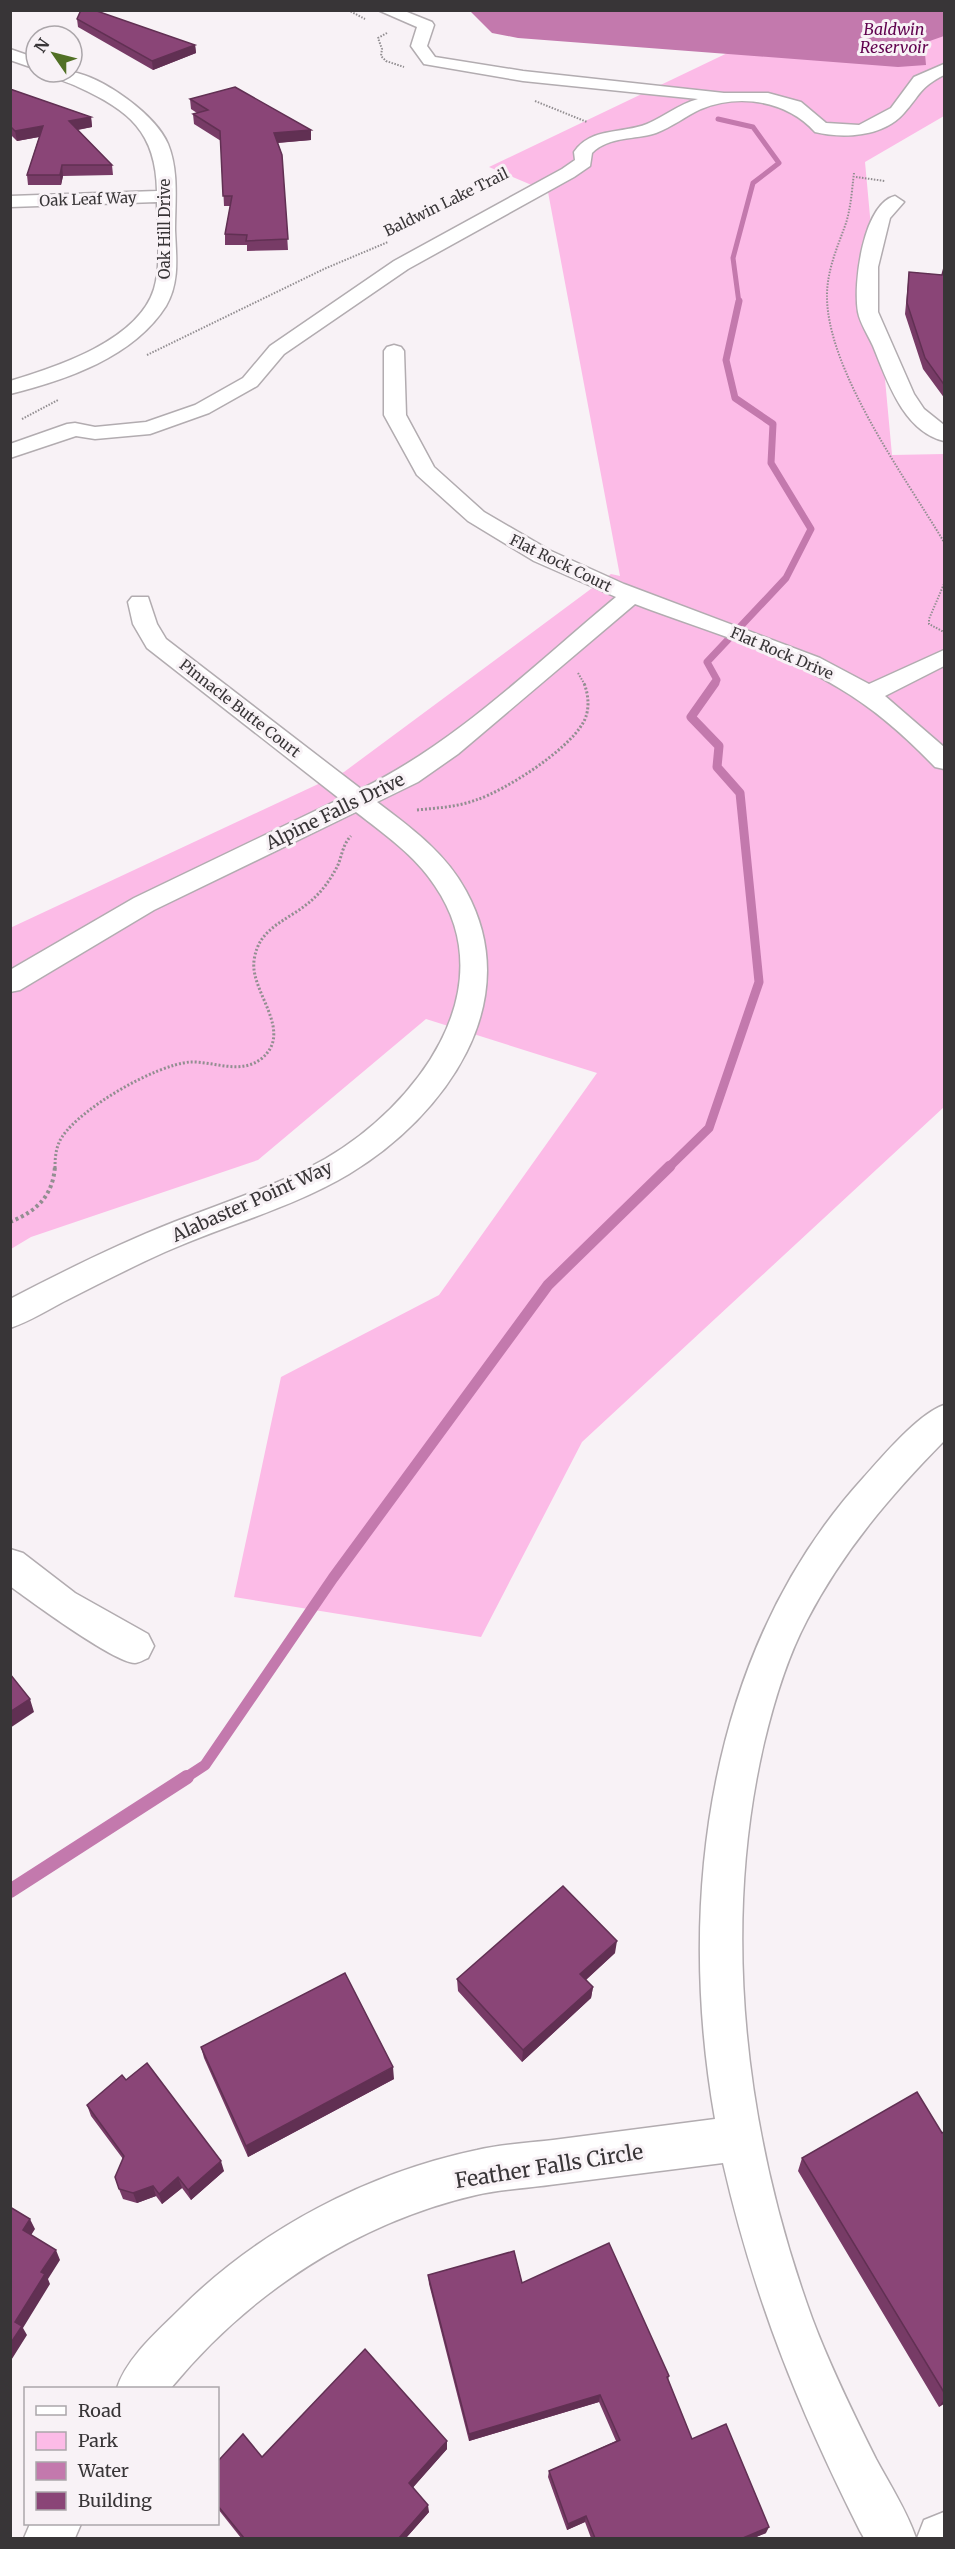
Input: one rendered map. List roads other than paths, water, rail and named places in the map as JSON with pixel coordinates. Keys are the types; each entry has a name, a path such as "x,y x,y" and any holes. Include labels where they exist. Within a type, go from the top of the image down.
{"street":[{"path":"386,10 426,26 419,46 430,61 523,76 722,97 783,101 805,111 821,128 861,130 879,123 897,111 909,92 920,81 945,69"},
{"name":"Oak Hill Drive","path":"10,388 41,379 100,353 124,338 156,306 164,291 167,269 165,196 163,159 159,142 150,129 112,98 82,84"},
{"path":"10,452 75,429 95,433 150,428 202,409 250,382 277,350 401,265 568,173 584,162 583,152 591,142 611,135 650,129 697,105 722,97"},
{"name":"Oak Leaf Way","path":"10,202 165,196"},
{"path":"896,202 881,217 868,267 868,312 904,394 916,413 945,435"},
{"name":"Flat Rock Court","path":"394,351 390,382 393,406 403,436 440,485 467,509 535,553 631,596"},
{"name":"Flat Rock Drive","path":"631,596 811,663 869,694 894,712 945,761"},
{"name":"Alpine Falls Drive","path":"10,983 144,904 368,808 409,776 449,750 631,596"},
{"name":"Pinnacle Butte Court","path":"140,602 145,624 156,643 368,808"},
{"path":"869,694 945,657"},
{"name":"Alabaster Point Way","path":"10,1316 111,1263 312,1179 354,1155 396,1123 422,1096 448,1060 466,1019 474,976 472,944 466,921 453,891 431,861 409,840 368,808"},
{"path":"891,2538 847,2455 795,2334 769,2255 739,2138 730,2087 720,1983 720,1896 728,1825 744,1739 771,1661 809,1581 844,1527 874,1489 945,1419"},
{"path":"10,1564 62,1604 135,1646"},
{"name":"Feather Falls Circle","path":"142,2387 209,2314 271,2263 337,2222 406,2193 477,2173 739,2138"}],"water":[{"name":"Baldwin Reservoir","path":"470,11 944,11 944,36 924,43 926,65 898,67 518,38 492,33"}],"waterway":[{"path":"718,119 753,127 779,163 753,183 733,258 739,302"},
{"path":"714,685 717,680 707,662 786,578 811,529 771,463 773,424 735,398 726,360 739,302"},
{"path":"668,1168 709,1128 759,982 740,793 717,767 719,746 691,717 715,683"},
{"path":"185,1778 205,1765 333,1578 548,1285 670,1166"},
{"path":"10,1891 187,1777"}]}
